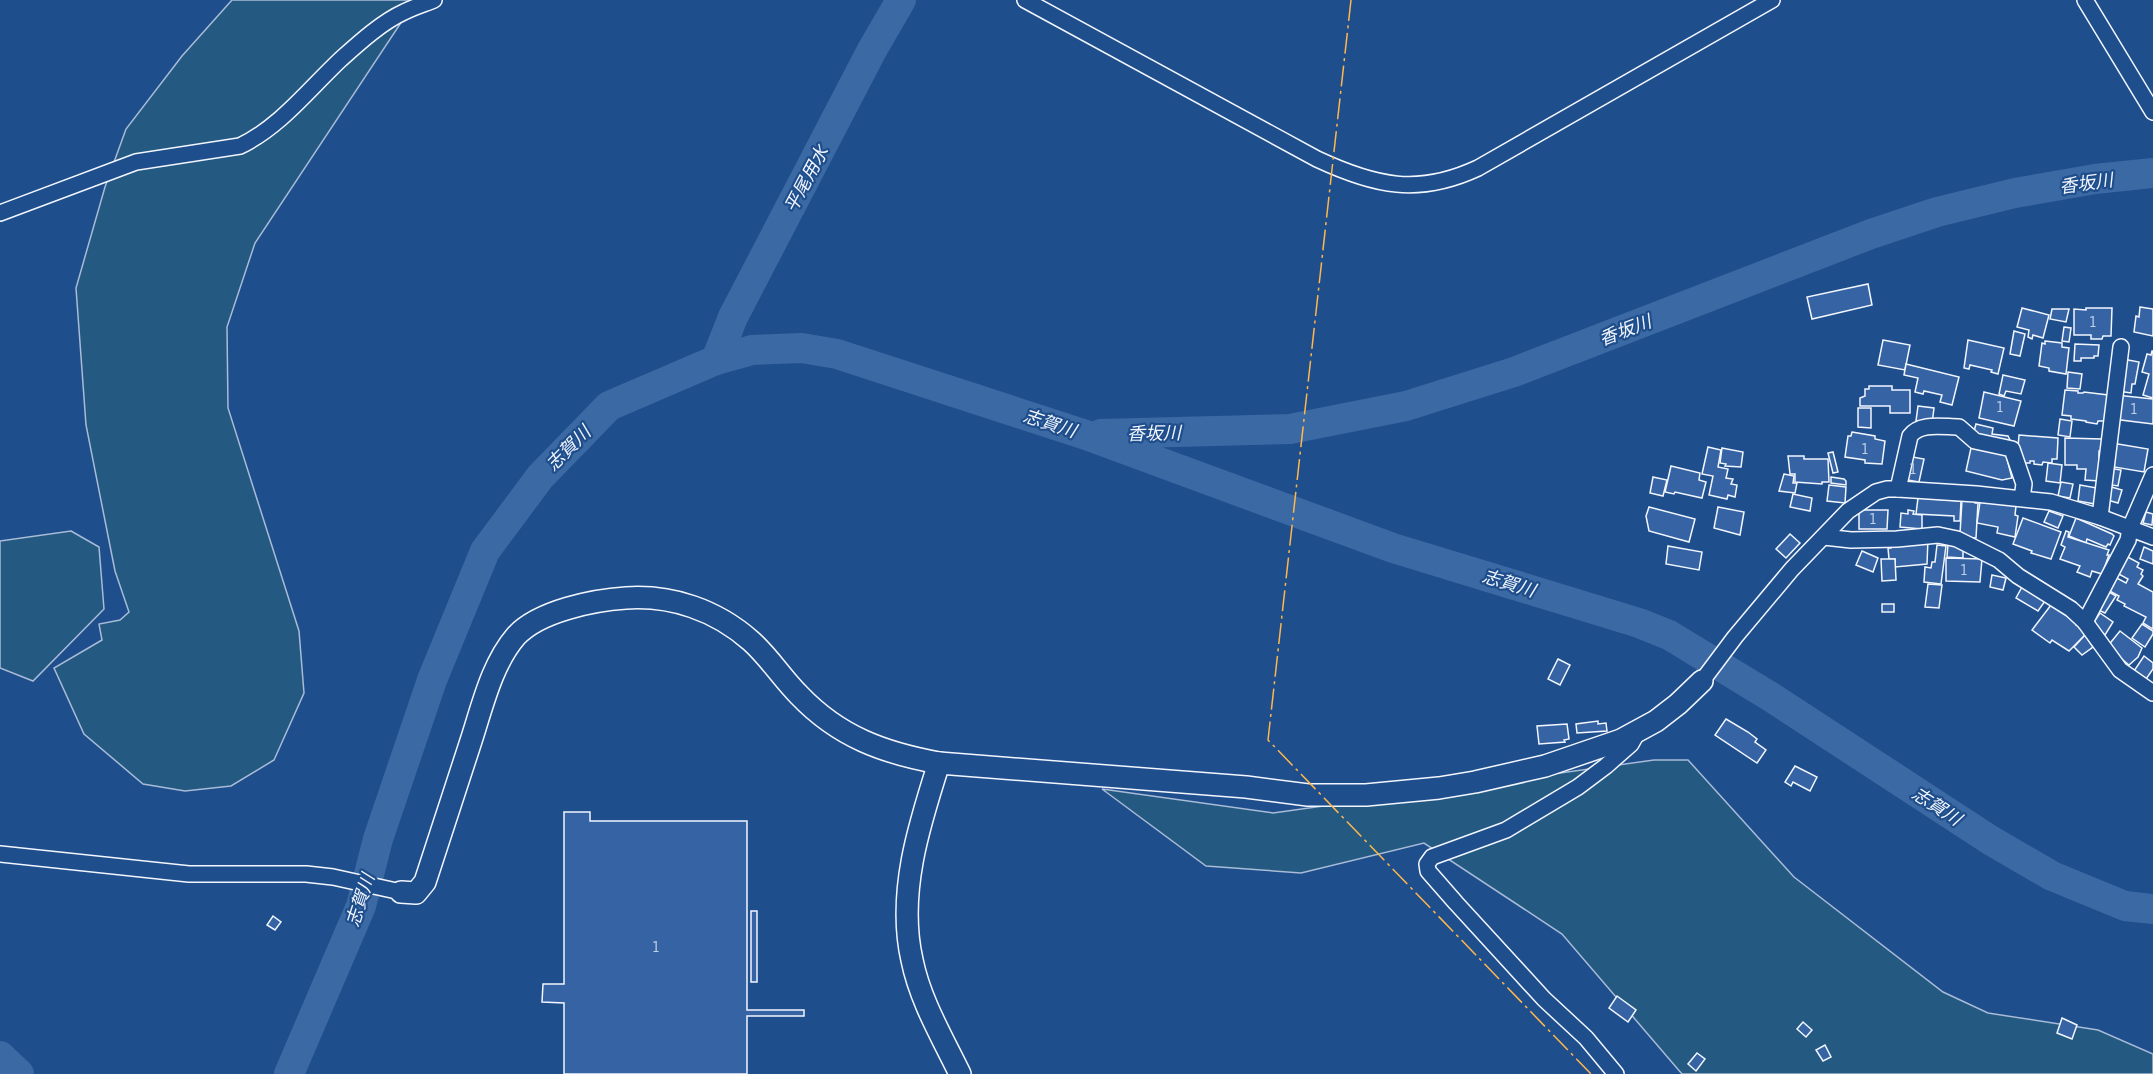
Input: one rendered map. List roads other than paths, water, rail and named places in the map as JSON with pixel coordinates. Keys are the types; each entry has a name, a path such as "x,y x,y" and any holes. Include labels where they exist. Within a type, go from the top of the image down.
{"street":[{"path":"0,213 136,162 240,146 254,139 273,124 342,58 382,26 403,12 435,0"},
{"path":"1025,0 1317,159 1359,176 1414,186 1445,182 1478,168 1772,0"},
{"path":"2085,0 2153,112"},
{"path":"2100,517 2121,347"},
{"path":"1898,489 1910,436 1914,430 1922,427 1959,428 1975,441 2012,449 2024,484 2022,498"},
{"path":"2085,622 2128,540 2130,528 2153,475"},
{"path":"0,854 189,874 228,875 285,872 333,877 401,892 416,893 425,882 488,689 509,647 528,626 565,610 596,602 641,597 669,599 705,611 752,642 800,696 844,731 901,756 939,763 1246,787 1308,795 1366,795 1439,788 1545,766 1621,740 1638,731 1678,704 1702,681 1792,569 1848,511 1865,498 1887,489 2051,502 2153,537"},
{"path":"1824,537 1851,540 1938,535 1957,539 2000,560 2019,576 2071,609 2085,622 2120,670 2153,693"},
{"path":"1616,1074 1586,1038 1544,999 1449,895 1428,871 1427,864 1432,857 1506,830 1578,787 1630,744 1638,731"},
{"path":"939,763 925,807 913,858 908,892 908,935 912,962 926,1003 960,1074"}],"waterway":[{"name":"平尾用水","path":"716,360 733,317 872,50 901,0"},
{"name":"香坂川","path":"1101,434 1290,429 1406,406 1514,372 1871,234 1937,212 2015,193 2095,179 2153,173"},
{"name":"志賀川","path":"289,1074 361,906 378,839 432,680 485,551 540,477 609,406 716,360 752,350 802,348 837,354 1086,435 1393,548 1639,623 1669,635 1771,697 1990,840 2052,876 2125,906 2153,909"},
{"name":"志賀川","path":"0,1056 19,1074"}]}
